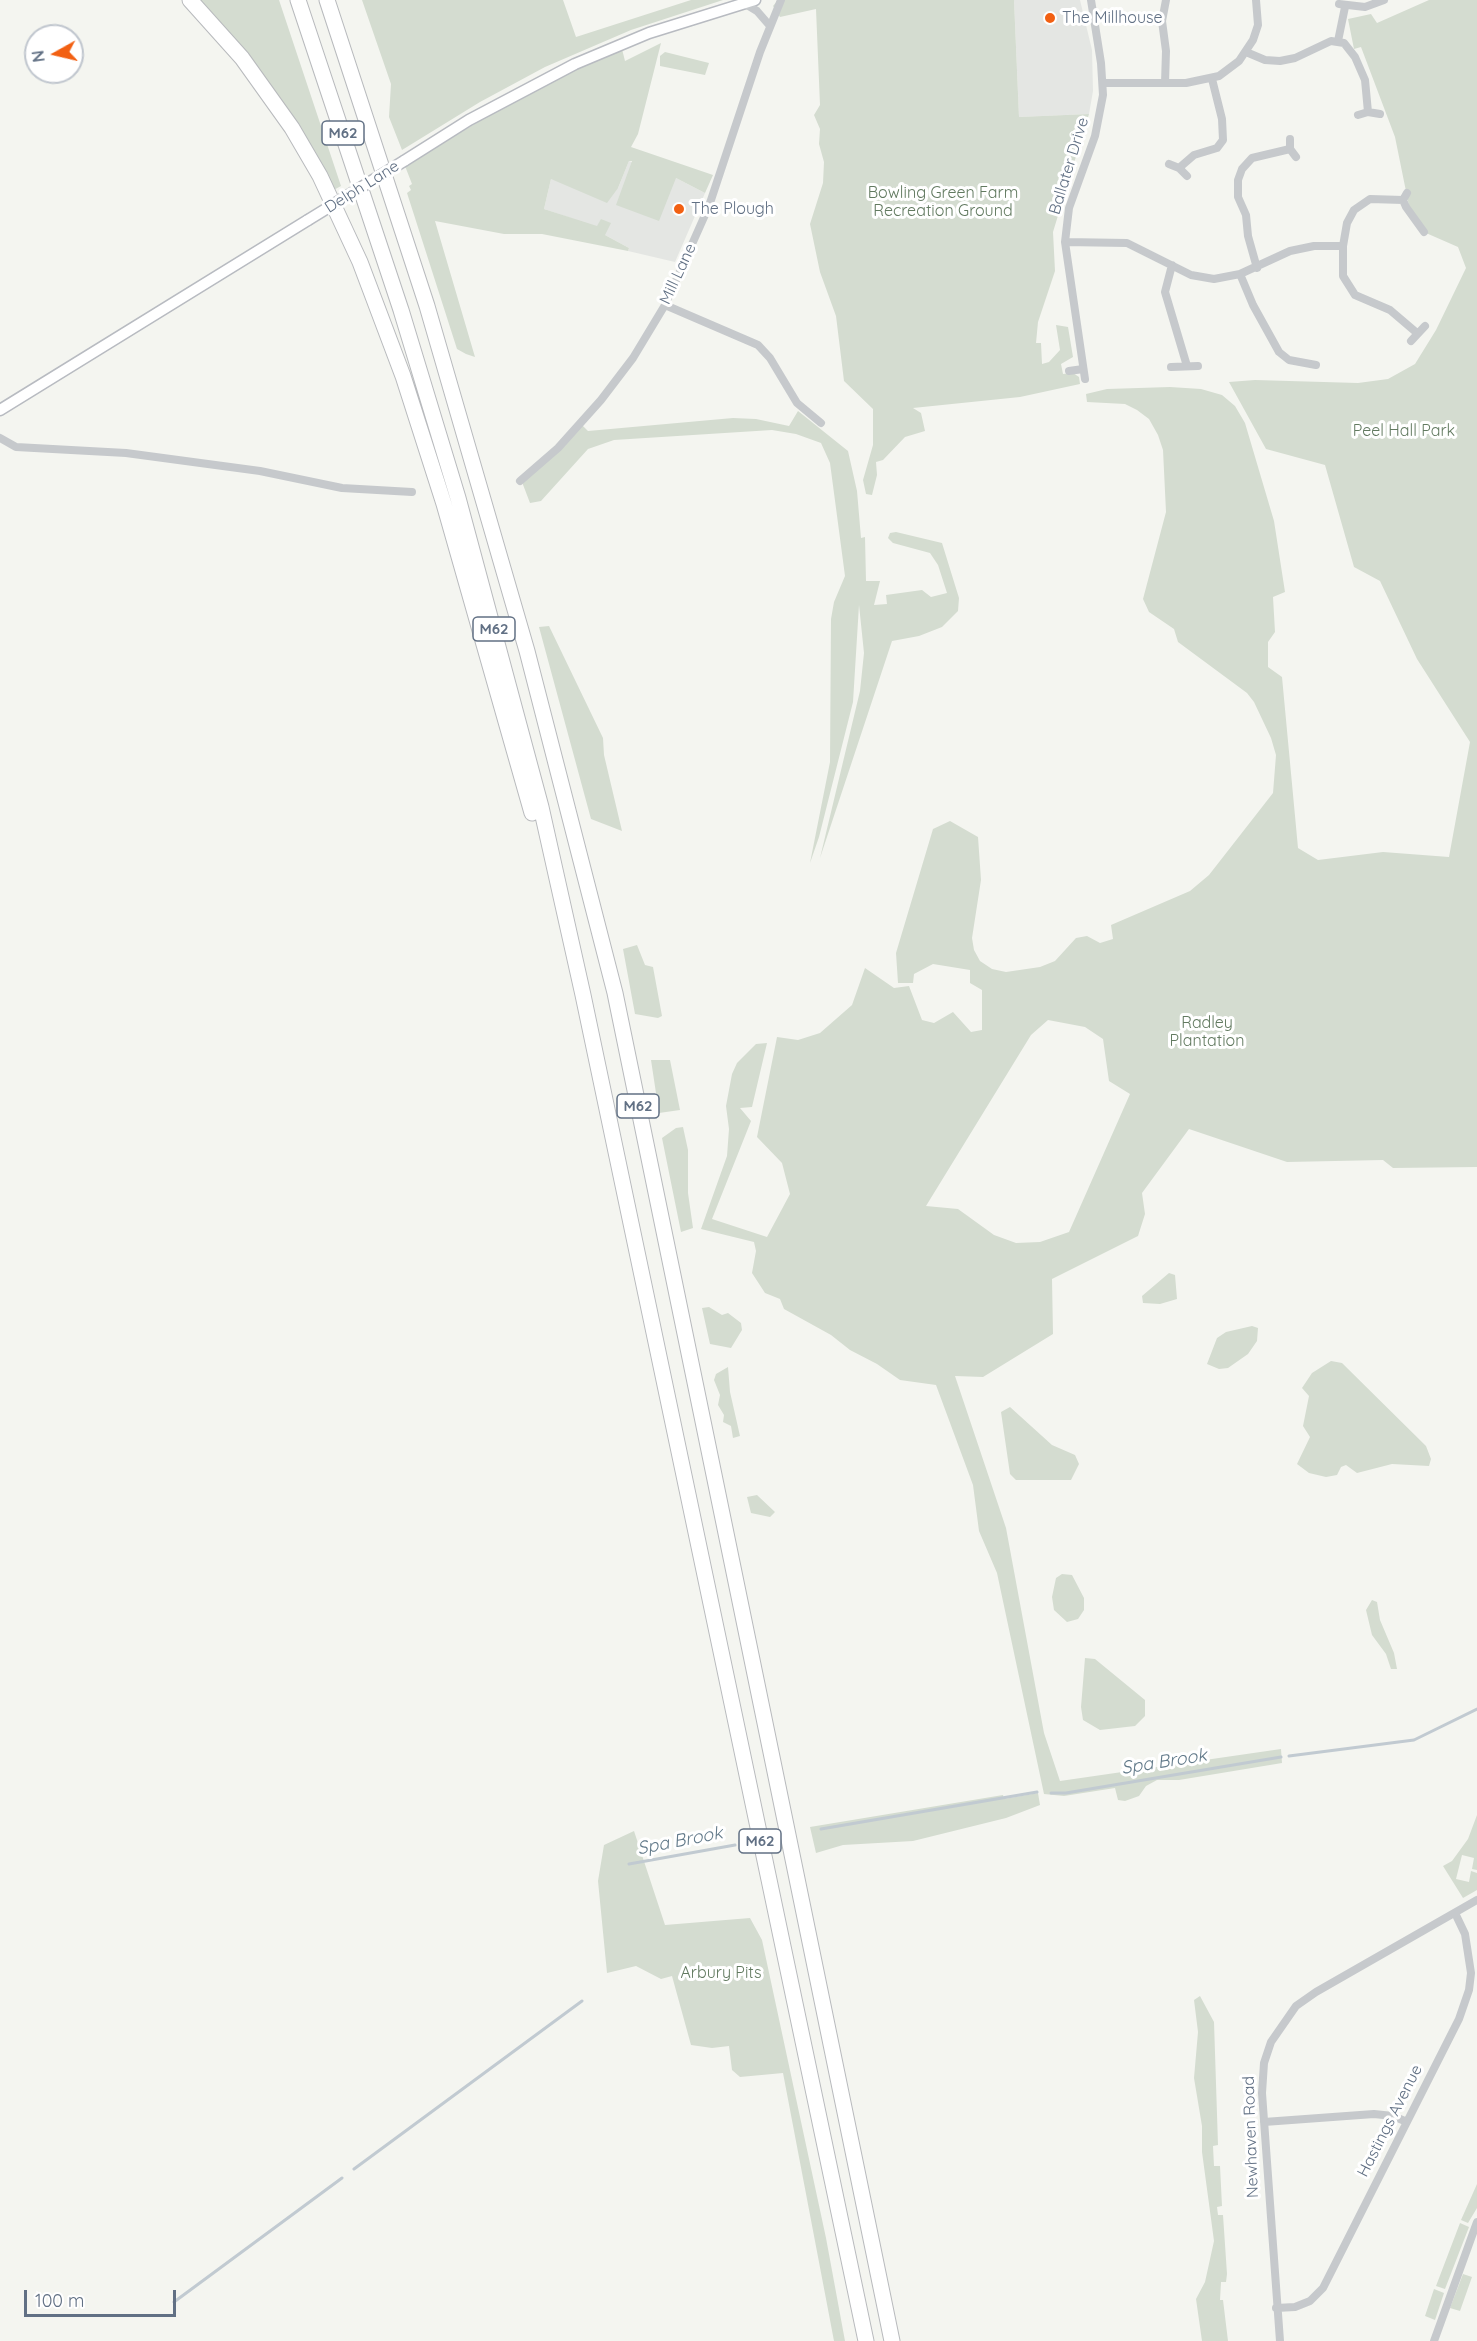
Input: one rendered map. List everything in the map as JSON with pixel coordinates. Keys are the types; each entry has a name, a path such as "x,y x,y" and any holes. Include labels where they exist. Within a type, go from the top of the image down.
{"highway":[{"path":"190,0 242,58 292,128 324,184 364,273 403,376 444,504 583,995"},
{"name":"M62","path":"298,0 401,310 458,498 538,795 583,995 866,2341"},
{"name":"M62","path":"326,0 427,306 527,651 615,993 892,2341"},
{"path":"863,2197 900,2341"},
{"path":"837,2205 860,2341"}],"street":[{"name":"Mill Lane","path":"520,482 558,448 601,400 633,358 665,305 709,206 770,26 781,0"},
{"path":"1165,83 1166,51 1162,21 1166,0"},
{"path":"1103,83 1196,83 1212,79 1233,66 1246,52 1256,32 1256,0"},
{"path":"1338,41 1342,5 1371,6 1384,0"},
{"path":"750,2 770,26"},
{"name":"Delph Lane","path":"0,410 469,120 575,64 649,33 750,2"},
{"name":"Ballater Drive","path":"1085,380 1065,242 1071,201 1099,123 1103,83 1090,2"},
{"path":"1246,52 1265,60 1280,61 1296,58 1323,44 1338,41 1349,48 1359,65 1367,89 1368,112"},
{"path":"1179,168 1194,155 1217,148 1223,140 1222,119 1212,79"},
{"path":"1358,115 1368,112 1380,114"},
{"path":"1290,139 1290,149 1296,157"},
{"path":"1257,268 1248,236 1246,215 1238,197 1238,180 1242,169 1252,158 1290,149"},
{"path":"1169,164 1179,168 1187,176"},
{"path":"1417,333 1390,310 1362,299 1349,289 1343,276 1343,246 1347,223 1358,205 1377,198 1405,197 1424,232"},
{"path":"1065,242 1127,243 1201,278 1222,279 1257,268 1290,251 1314,246 1343,246"},
{"path":"1172,265 1165,292 1188,366"},
{"path":"1240,274 1253,305 1279,352 1289,360 1316,365"},
{"path":"665,305 758,345 775,365 797,403 821,423"},
{"path":"1411,341 1425,326"},
{"path":"1171,367 1198,366"},
{"path":"1069,371 1083,369"},
{"path":"0,438 16,447 126,453 249,469 342,488 412,492"},
{"name":"Newhaven Road","path":"1280,2341 1262,2093 1264,2063 1277,2033 1296,2007 1316,1992 1477,1900"},
{"name":"Hastings Avenue","path":"1276,2308 1295,2307 1310,2301 1323,2288 1459,2019 1469,1990 1469,1946 1455,1913"},
{"path":"1264,2122 1374,2114 1393,2116 1407,2122"},
{"path":"1434,2341 1477,2222"}],"shaded area":[{"path":"1014,0 1080,0 1092,50 1093,91 1089,114 1019,117"},
{"path":"629,161 676,178 705,193 675,262 628,251 629,248 605,235 602,219 597,227 544,209 551,179 618,188"}],"green space":[{"path":"195,0 279,0 341,186 330,192"},
{"path":"362,0 563,0 576,37 691,0 723,0 631,30 545,67 480,102 402,150 389,117 391,84"},
{"name":"Bowling Green Farm Recreation Ground","path":"778,0 1014,0 1019,117 1089,114 1053,232 1055,271 1038,322 1036,343 1041,343 1042,364 1049,362 1060,350 1056,325 1068,327 1073,357 1061,364 1063,374 1073,373 1079,377 1080,384 1020,397 913,408 921,413 925,431 905,437 883,460 876,462 877,475 872,495 866,494 863,480 873,445 873,409 844,381 836,316 820,272 810,224 823,183 824,162 819,144 820,129 814,115 820,105 816,9 780,17 773,6"},
{"path":"1429,0 1477,0 1477,1167 1393,1168 1383,1160 1287,1162 1189,1129 1142,1193 1145,1214 1138,1236 1052,1279 1053,1334 983,1377 955,1376 1006,1528 1044,1733 1060,1781 1281,1749 1282,1763 1179,1780 1157,1780 1146,1786 1139,1796 1125,1801 1118,1800 1115,1788 1064,1796 1044,1794 997,1573 979,1531 973,1485 936,1385 900,1380 877,1364 850,1350 831,1335 784,1309 780,1299 765,1293 752,1273 756,1251 754,1242 701,1229 727,1156 729,1129 726,1106 732,1074 737,1063 756,1044 767,1043 752,1107 740,1108 751,1121 712,1219 767,1237 790,1194 782,1163 757,1137 777,1037 798,1040 820,1033 852,1005 865,968 894,988 909,986 922,1020 934,1023 953,1012 971,1032 982,1030 982,990 970,983 970,970 933,964 914,974 913,983 898,983 896,953 933,829 950,821 978,837 981,880 972,938 974,950 980,961 992,969 1006,972 1040,967 1055,961 1076,938 1087,936 1100,943 1113,939 1111,925 1190,891 1209,875 1273,793 1276,755 1271,738 1254,702 1247,693 1178,642 1174,629 1149,612 1143,599 1166,512 1163,450 1158,435 1149,419 1137,410 1125,404 1087,402 1086,394 1107,389 1170,387 1201,389 1222,395 1235,406 1245,423 1274,521 1285,592 1273,597 1275,632 1268,642 1268,667 1282,677 1298,848 1318,860 1383,852 1449,857 1470,742 1417,659 1380,581 1354,567 1325,465 1266,449 1229,382 1255,380 1358,383 1388,379 1415,364 1436,330 1466,268 1458,247 1426,233 1410,211 1395,137 1361,47 1354,49 1348,19 1371,14 1377,23","holes":["1048,1020 1085,1027 1103,1039 1109,1081 1130,1094 1069,1232 1040,1242 1016,1243 994,1235 958,1209 926,1206 1031,1035"]},
{"path":"661,43 638,134 631,147 713,175 705,193 676,178 659,221 616,205 632,161 629,161 618,188 607,203 551,179 544,209 597,226 601,219 611,223 605,235 629,248 628,251 542,234 504,234 435,221 475,357 457,349 407,193 411,190 409,186 412,184 405,166 534,88 622,49 625,61"},
{"path":"665,52 709,63 705,75 660,66 660,56"},
{"path":"798,411 848,451 857,491 861,538 865,537 866,581 880,581 874,605 887,604 886,595 922,590 931,597 947,593 938,565 930,553 893,543 888,538 890,533 896,532 942,543 959,598 958,611 942,627 919,636 892,641 820,858 860,691 864,653 859,605 853,702 819,837 810,863 830,762 831,619 834,602 845,576 830,463 821,443 796,434 772,430 614,440 588,449 541,501 530,503 522,482 581,424 588,431 733,418 756,419 789,426"},
{"path":"549,626 603,738 604,755 622,831 591,819 539,627"},
{"path":"637,945 645,965 653,967 662,1016 658,1018 635,1014 623,949"},
{"path":"651,1060 670,1060 680,1110 659,1113"},
{"path":"683,1127 688,1150 688,1193 693,1228 681,1232 662,1138 676,1128"},
{"path":"1169,1273 1175,1275 1177,1299 1160,1304 1143,1303 1142,1296"},
{"path":"709,1307 722,1315 728,1313 741,1323 742,1330 731,1348 710,1344 702,1308"},
{"path":"1252,1326 1258,1328 1257,1341 1248,1354 1228,1368 1219,1369 1207,1364 1217,1338 1226,1332"},
{"path":"1331,1361 1342,1363 1426,1446 1431,1459 1429,1466 1392,1464 1357,1473 1346,1465 1341,1467 1337,1475 1326,1477 1309,1473 1297,1464 1310,1437 1303,1426 1309,1396 1302,1388 1312,1373"},
{"path":"728,1367 730,1392 740,1436 733,1438 731,1426 723,1422 724,1415 718,1405 720,1395 714,1380 716,1374"},
{"path":"1010,1407 1052,1445 1075,1455 1079,1464 1071,1480 1016,1480 1010,1474 1001,1412"},
{"path":"757,1495 775,1512 770,1517 751,1513 747,1497"},
{"path":"1062,1574 1072,1575 1084,1598 1084,1610 1078,1619 1067,1622 1054,1610 1052,1597 1056,1578"},
{"path":"1372,1600 1377,1602 1380,1620 1394,1653 1397,1669 1391,1669 1386,1654 1372,1635 1366,1610"},
{"path":"1085,1658 1095,1659 1145,1700 1145,1716 1135,1726 1100,1730 1083,1720 1081,1707"},
{"path":"1038,1793 1040,1805 1006,1818 913,1841 843,1845 816,1853 810,1827 1003,1795 1004,1799"},
{"path":"1477,1815 1477,1870 1472,1869 1474,1858 1462,1855 1456,1879 1469,1882 1471,1871 1477,1873 1477,1890 1463,1898 1443,1866 1452,1861 1468,1839"},
{"name":"Arbury Pits","path":"634,1831 665,1925 750,1918 762,1940 826,2238 845,2341 834,2341 783,2073 740,2077 732,2070 729,2046 712,2048 691,2045 672,1976 661,1979 636,1966 607,1973 598,1881 604,1845"},
{"path":"1200,1996 1214,2022 1218,2145 1213,2146 1214,2166 1220,2166 1222,2206 1217,2207 1218,2215 1223,2215 1227,2274 1226,2282 1221,2282 1220,2300 1223,2300 1228,2341 1202,2341 1196,2299 1205,2282 1214,2241 1202,2152 1202,2126 1194,2078 1198,2032 1194,2000"},
{"path":"1477,2184 1477,2208 1468,2223 1461,2220"},
{"path":"1460,2223 1469,2227 1445,2289 1436,2286"},
{"path":"1463,2274 1472,2277 1460,2311 1450,2308"},
{"path":"1434,2289 1444,2293 1435,2320 1425,2316"}],"waterway":[{"name":"Spa Brook","path":"1289,1756 1414,1740 1477,1709"},
{"name":"Spa Brook","path":"1051,1793 1066,1793 1281,1757"},
{"name":"Spa Brook","path":"821,1829 1037,1792"},
{"name":"Spa Brook","path":"629,1864 735,1845"},
{"path":"354,2169 582,2001"},
{"path":"174,2302 342,2178"}],"place":[{"name":"The Millhouse","path":"1050,18"},
{"name":"The Plough","path":"679,209"}],"park label":[{"name":"Peel Hall Park","path":"1404,431"},
{"name":"Radley Plantation","path":"1207,1032"}]}
